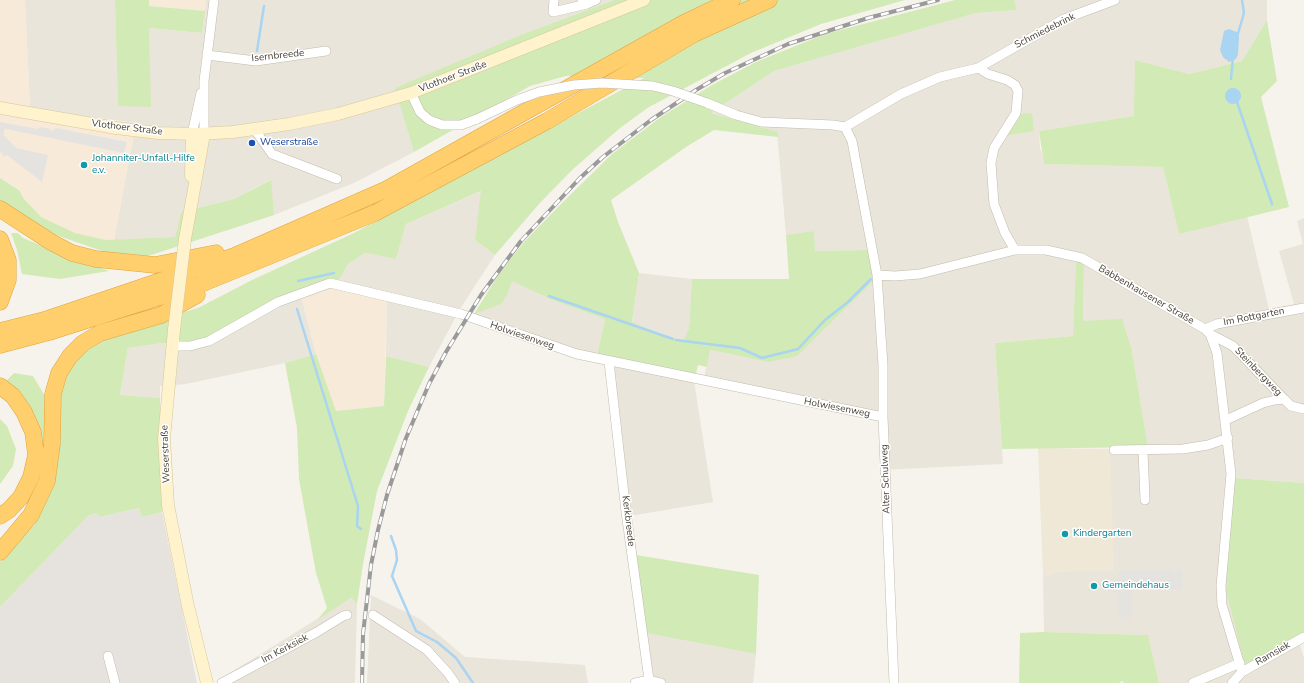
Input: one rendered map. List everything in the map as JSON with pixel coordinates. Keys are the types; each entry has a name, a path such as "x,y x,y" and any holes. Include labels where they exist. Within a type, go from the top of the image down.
{"highway":[{"path":"0,331 44,320 234,256 387,189 684,23 732,0"},
{"path":"0,345 54,331 201,284 375,213 547,121 694,34 769,0"},
{"path":"0,323 20,318 216,253 338,203 387,189"},
{"path":"0,209 56,245 72,253 96,259 155,265 216,253"},
{"path":"0,356 58,340 197,295 254,274 334,241 375,213"},
{"path":"0,238 8,260 8,280 0,302"},
{"path":"0,552 31,515 48,481 52,444 53,394 58,373 70,356 83,343 100,334 161,315 197,295"},
{"path":"0,386 13,396 24,412 33,432 36,455 31,477 21,497 0,516"}],"main road":[{"name":"Vlothoer Straße","path":"0,108 116,128 158,133 204,134 255,130 338,114 411,93 644,0"},
{"name":"Weserstraße","path":"191,198 190,159 192,134"},
{"name":"Weserstraße","path":"204,134 191,198 185,239 174,330 164,439 168,505 188,606 207,683"}],"street":[{"name":"Weserstraße","path":"204,134 204,82 214,0"},
{"path":"554,0 553,12 587,4 596,0"},
{"path":"575,0 587,4"},
{"name":"Schmiedebrink","path":"978,68 1064,19 1115,0"},
{"name":"Isernbreede","path":"207,55 256,61 326,50"},
{"path":"411,93 420,112 429,120 442,125 461,125 517,100 539,92 574,85 602,83 653,86 673,91 736,115 761,122 833,125 845,127 920,85 940,77 978,68 988,74 1007,80 1015,85 1018,91 1016,113 1002,133 994,148 991,163 994,204 1005,233 1015,250"},
{"name":"Weserstraße","path":"192,134 204,82"},
{"path":"845,127 852,141 877,275"},
{"path":"255,130 272,154 337,179"},
{"name":"Babbenhausener Straße","path":"877,275 895,276 920,274 1015,250 1046,250 1082,258 1207,332"},
{"name":"Alter Schulweg","path":"877,275 883,365 883,417 894,683"},
{"name":"Holwiesenweg","path":"173,346 190,346 209,341 278,302 330,283 461,314 577,354 609,362 883,417"},
{"name":"Im Rottgarten","path":"1207,332 1217,324 1304,308"},
{"path":"1207,332 1217,353 1228,438 1230,489 1221,586 1222,605 1241,667 1232,683"},
{"name":"Steinbergweg","path":"1207,332 1233,346 1291,406 1304,409"},
{"name":"Kerkbreede","path":"609,362 626,512 649,680"},
{"name":"Steinbergweg","path":"1226,420 1262,403 1284,399"},
{"path":"1114,450 1183,449 1208,445 1228,438"},
{"path":"1143,450 1145,500"},
{"name":"Im Kerksiek","path":"222,683 347,615"},
{"path":"373,615 427,650 455,683"},
{"name":"Ramsiek","path":"1241,667 1304,637"},
{"path":"108,656 115,683"},
{"path":"1193,683 1241,667"},
{"path":"635,683 649,680 661,683"}],"shaded area":[{"path":"0,0 25,0 30,109 136,123 114,240 106,240 75,233 41,217 24,199 19,189 0,178"},
{"path":"25,0 115,0 118,105 150,107 149,28 202,33 206,0 614,0 523,34 396,88 414,152 354,183 274,215 270,180 234,199 181,212 175,237 114,240 136,123 30,109"},
{"path":"149,0 206,0 205,11 149,6"},
{"path":"1014,0 1267,0 1267,20 1242,61 1189,74 1135,60 1135,116 1039,131 1040,148 1045,164 1163,167 1179,234 1247,216 1269,309 1294,304 1279,251 1303,244 1297,221 1304,218 1304,483 1234,478 1245,665 1296,638 1300,644 1304,658 1304,683 1159,683 1148,635 1044,632 1043,575 1052,574 1054,572 1110,449 1148,447 1132,351 1083,321 1084,262 1076,258 1073,336 995,343 1003,464 881,470 879,418 703,383 710,350 768,362 869,250 815,251 814,231 786,235 777,132 711,113 774,71 976,13 1017,10"},
{"path":"0,122 38,129 41,127 52,131 56,128 127,142 124,153 6,129 4,130 4,135 16,148 48,155 42,182 7,155 4,157 0,151"},
{"path":"482,191 475,240 495,255 460,309 429,367 386,356 387,293 338,282 348,264 365,253 396,259 406,224"},
{"path":"639,273 692,279 689,328 685,340 661,336 632,323"},
{"path":"511,280 550,299 605,319 596,360 474,314 507,295"},
{"path":"330,282 387,293 384,406 336,411 316,354 300,292"},
{"path":"300,292 316,354 285,363 186,384 160,386 160,398 120,395 128,348 162,343 191,344"},
{"path":"607,363 694,381 713,502 624,517"},
{"path":"1038,448 1110,449 1114,570 1054,572 1052,574 1043,575"},
{"path":"139,508 142,517 162,512 197,683 0,683 0,607 88,516 96,513 99,517"},
{"path":"1181,567 1182,589 1160,589 1160,583 1156,583 1156,589 1132,590 1133,614 1130,614 1130,619 1119,620 1118,593 1113,593 1112,580 1119,579 1119,571 1174,569 1174,575"},
{"path":"371,595 420,619 465,657 585,665 588,683 367,683"},
{"path":"351,598 357,604 355,683 218,683 217,681"},
{"path":"646,633 756,654 753,683 651,683"}],"green space":[{"path":"115,0 149,0 149,6 205,11 202,33 149,28 151,107 118,106"},
{"path":"614,0 905,0 821,24 751,53 649,107 620,128 571,171 539,204 495,255 475,240 481,191 406,224 396,259 365,253 348,264 338,282 330,282 211,337 191,344 162,343 128,348 120,395 160,398 162,512 142,517 139,508 99,517 96,513 88,516 0,607 0,562 35,524 51,485 61,381 74,358 121,330 198,308 252,280 354,233 644,78 566,76 530,86 414,152 395,88 523,34"},
{"path":"955,0 1014,0 1017,10 976,13 774,71 711,113 778,132 778,137 714,130 686,147 611,200 618,222 639,273 632,322 661,336 684,340 689,328 692,279 789,279 786,235 814,231 815,251 869,250 873,281 797,356 768,362 710,350 707,367 698,365 694,381 596,360 605,319 550,299 512,281 507,295 501,304 474,314 499,274 524,242 612,154 661,117 712,85 756,62 825,34"},
{"path":"1267,20 1277,81 1261,97 1289,207 1179,234 1163,167 1044,164 1039,131 1134,116 1135,60 1189,74 1242,61"},
{"path":"1032,113 1034,131 1004,136 1016,122 1020,114"},
{"path":"0,178 19,190 24,199 41,217 75,233 106,240 175,237 181,212 234,199 271,180 274,215 148,256 111,254 47,232 0,201"},
{"path":"11,233 18,233 23,238 109,271 60,279 22,274 17,250"},
{"path":"1076,258 1084,262 1083,321 1122,319 1132,351 1148,447 1002,449 995,343 1073,336"},
{"path":"316,354 336,411 384,406 386,356 429,367 408,411 377,491 357,604 351,598 317,620 327,608 316,573 299,479 297,428 285,363"},
{"path":"14,373 33,376 45,396 43,469 34,496 28,501 41,449 34,414 22,395 5,382"},
{"path":"0,419 7,426 16,449 13,466 0,484"},
{"path":"1234,478 1304,483 1304,635 1245,665 1226,591"},
{"path":"636,555 759,575 756,654 646,633"},
{"path":"1044,632 1148,635 1159,683 1124,683 1122,681 1119,683 1019,683 1020,633"}],"water":[{"path":"1229,29 1237,32 1239,37 1238,54 1236,59 1229,62 1223,57 1220,50 1224,31"},
{"path":"1230,88 1236,88 1241,93 1239,102 1236,104 1230,104 1225,99 1225,93"}],"waterway":[{"path":"1237,37 1244,13 1242,0"},
{"path":"257,51 264,6"},
{"path":"1231,79 1233,57"},
{"path":"1237,102 1272,204"},
{"path":"298,281 334,273"},
{"path":"676,340 740,348 762,358 798,349 825,320 848,302 871,279"},
{"path":"549,296 673,339"},
{"path":"297,309 358,506 357,526 361,529"},
{"path":"391,536 396,550 397,560 392,576 416,631 437,642 456,658 473,683"}],"railway":[{"path":"362,683 363,634 371,565 387,495 406,438 429,384 446,352 481,295 521,241 580,178 603,157 651,120 725,73 788,44 868,18 938,0"}],"place":[{"name":"Weserstraße","path":"252,143"},
{"name":"Johanniter-Unfall-Hilfe e.v.","path":"84,165"},
{"name":"Kindergarten","path":"1065,534"},
{"name":"Gemeindehaus","path":"1094,586"}]}
